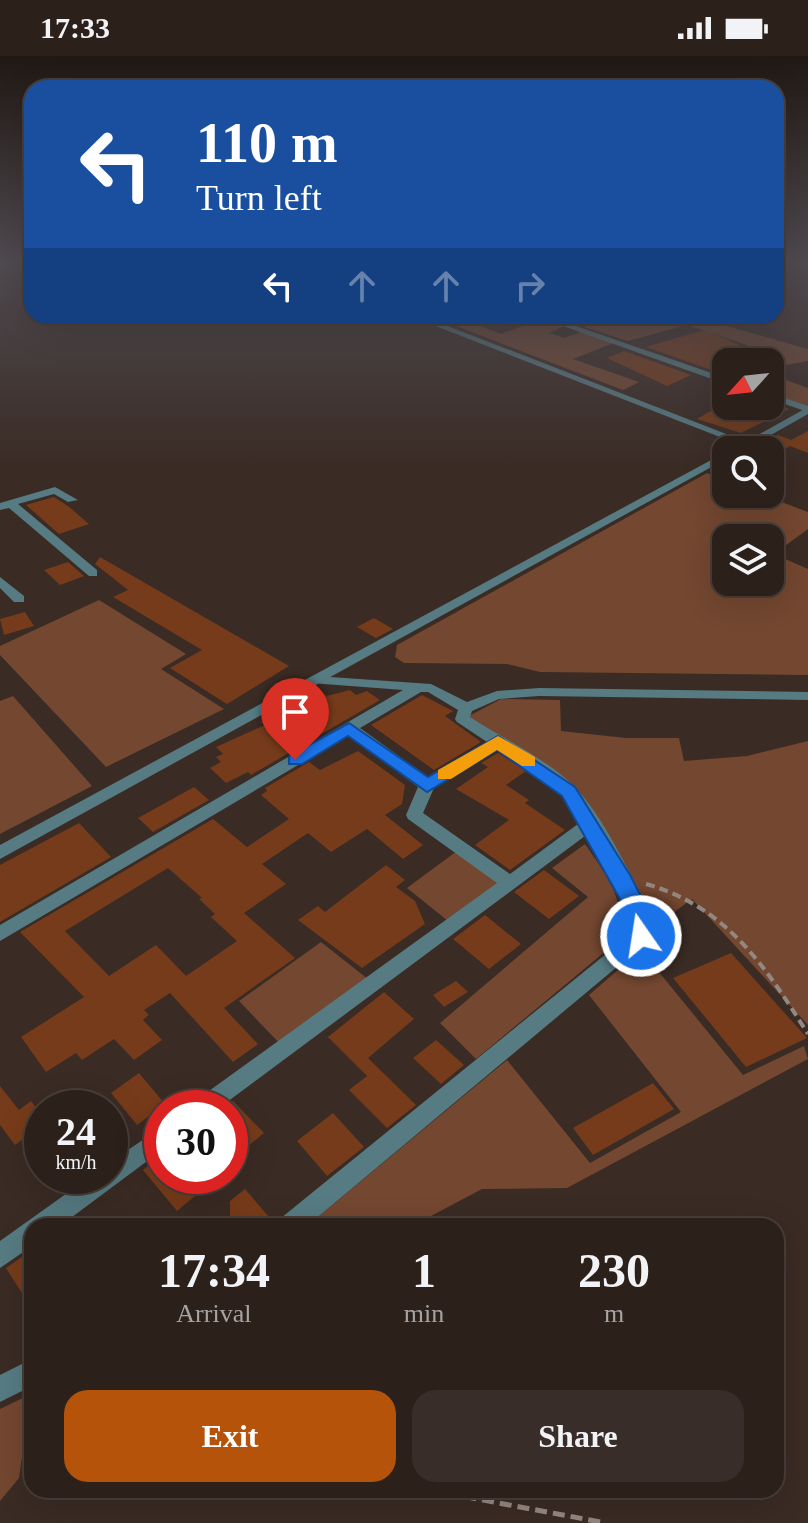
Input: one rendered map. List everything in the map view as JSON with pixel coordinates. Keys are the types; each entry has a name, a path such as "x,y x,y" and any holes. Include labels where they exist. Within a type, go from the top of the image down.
{"street":[{"path":"454,331 726,436"},
{"path":"583,331 712,376"},
{"path":"784,401 808,410"},
{"path":"761,436 808,410"},
{"path":"0,853 712,463"},
{"path":"5,505 55,490 72,500"},
{"path":"5,505 93,573"},
{"path":"0,581 19,599"},
{"path":"316,680 431,688 466,708"},
{"path":"0,934 419,687"},
{"path":"299,1218 641,936 645,924 590,824 559,781 462,719 466,708 497,695 539,692 808,696"},
{"path":"349,728 427,785"},
{"path":"498,742 427,785 414,815 510,883"},
{"path":"227,1090 590,824"},
{"path":"52,1218 85,1194"},
{"path":"0,1256 24,1238"},
{"path":"0,1389 24,1376"}],"path":[{"path":"623,881 665,888 714,914 768,971 808,1034"},
{"path":"472,1498 606,1523"}],"shaded area":[{"path":"470,331 501,334 552,331 549,333 564,338 585,331 616,342 573,359 639,382 623,390"},
{"path":"598,331 663,331 628,341"},
{"path":"706,331 746,331 808,349 808,361 784,365 784,348 741,348 747,345"},
{"path":"784,379 808,388 808,409 784,401"},
{"path":"707,473 712,475 712,508 784,508 784,503 808,512 808,529 784,547 784,524 712,524 712,596 784,596 784,558 808,569 808,675 540,672 507,664 404,663 395,657 397,645"},
{"path":"99,600 186,654 161,669 224,709 106,767 0,655 0,646"},
{"path":"13,696 92,786 0,834 0,701"},
{"path":"501,699 560,700 561,731 626,738 679,738 684,761 747,756 808,741 808,1025 692,899 641,936 645,924 569,791 498,742 469,716"},
{"path":"585,844 618,901 619,940 476,1059 440,1023 588,897 552,868"},
{"path":"461,848 510,883 453,925 407,888"},
{"path":"321,942 373,983 284,1048 239,1001"},
{"path":"641,950 743,1075 804,1046 808,1059 567,1188 482,1189 427,1218 317,1218 507,1060 590,1163 681,1112 589,995"},
{"path":"24,1397 24,1443 19,1478 0,1501 0,1409"}],"building":[{"path":"699,331 708,331 740,345 712,348 712,370 646,347"},
{"path":"624,351 691,375 667,386 607,358"},
{"path":"712,410 712,420 767,420 741,433 697,419"},
{"path":"808,431 808,453 790,446 784,450 784,437 791,440"},
{"path":"54,497 89,524 59,534 26,505"},
{"path":"100,557 289,666 227,704 170,668 202,650 113,597 128,590 95,564"},
{"path":"68,562 84,576 60,585 44,570"},
{"path":"25,612 34,626 4,635 0,619"},
{"path":"374,618 393,629 376,638 357,627"},
{"path":"350,690 356,695 367,691 380,700 251,775 248,772 226,783 210,768 221,762 216,757 223,754 216,747 265,725 260,722 320,691 327,696"},
{"path":"422,695 453,711 445,716 481,742 434,770 371,725"},
{"path":"358,751 405,785 402,804 385,815 423,845 403,859 367,829 331,852 308,833 262,864 286,884 244,913 295,958 224,1008 258,1044 233,1062 170,993 144,1010 149,1015 143,1020 162,1040 134,1060 114,1039 82,1060 76,1053 46,1072 21,1037 84,997 20,932 213,819 247,847 289,819 261,795 267,791 265,788 309,762 320,770","holes":["168,868 202,898 199,899 215,914 211,917 237,941 186,976 156,945 109,976 65,931"]},
{"path":"498,753 526,771 506,785 529,800 525,803 565,830 510,870 475,845 509,820 456,789 488,767 481,763"},
{"path":"194,787 209,800 153,832 138,818"},
{"path":"79,823 111,857 0,922 0,865"},
{"path":"386,865 405,880 396,887 415,901 425,924 362,968 298,920 318,906 325,912"},
{"path":"544,870 579,896 549,919 514,892"},
{"path":"485,915 521,944 489,969 453,939"},
{"path":"731,953 807,1038 746,1067 673,978"},
{"path":"456,981 468,992 444,1007 433,995"},
{"path":"384,992 414,1019 368,1058 416,1105 387,1128 349,1090 367,1076 328,1037"},
{"path":"436,1040 464,1065 441,1084 413,1058"},
{"path":"139,1073 153,1090 144,1090 144,1120 137,1125 128,1114 128,1090 115,1090"},
{"path":"653,1083 674,1109 593,1155 573,1128"},
{"path":"0,1086 19,1110 24,1106 24,1138 15,1145 0,1125"},
{"path":"333,1113 364,1147 327,1176 297,1141"},
{"path":"248,1116 264,1133 248,1146"},
{"path":"248,1192 270,1218 230,1218 230,1201 239,1194"},
{"path":"163,1194 197,1194 177,1211"},
{"path":"24,1256 24,1296 6,1268"}],"slow traffic":[{"path":"445,774 498,742 529,762"}],"route":[{"path":"295,760 349,728 427,785 498,742 559,781 569,791 612,857 645,924 641,936"}]}
